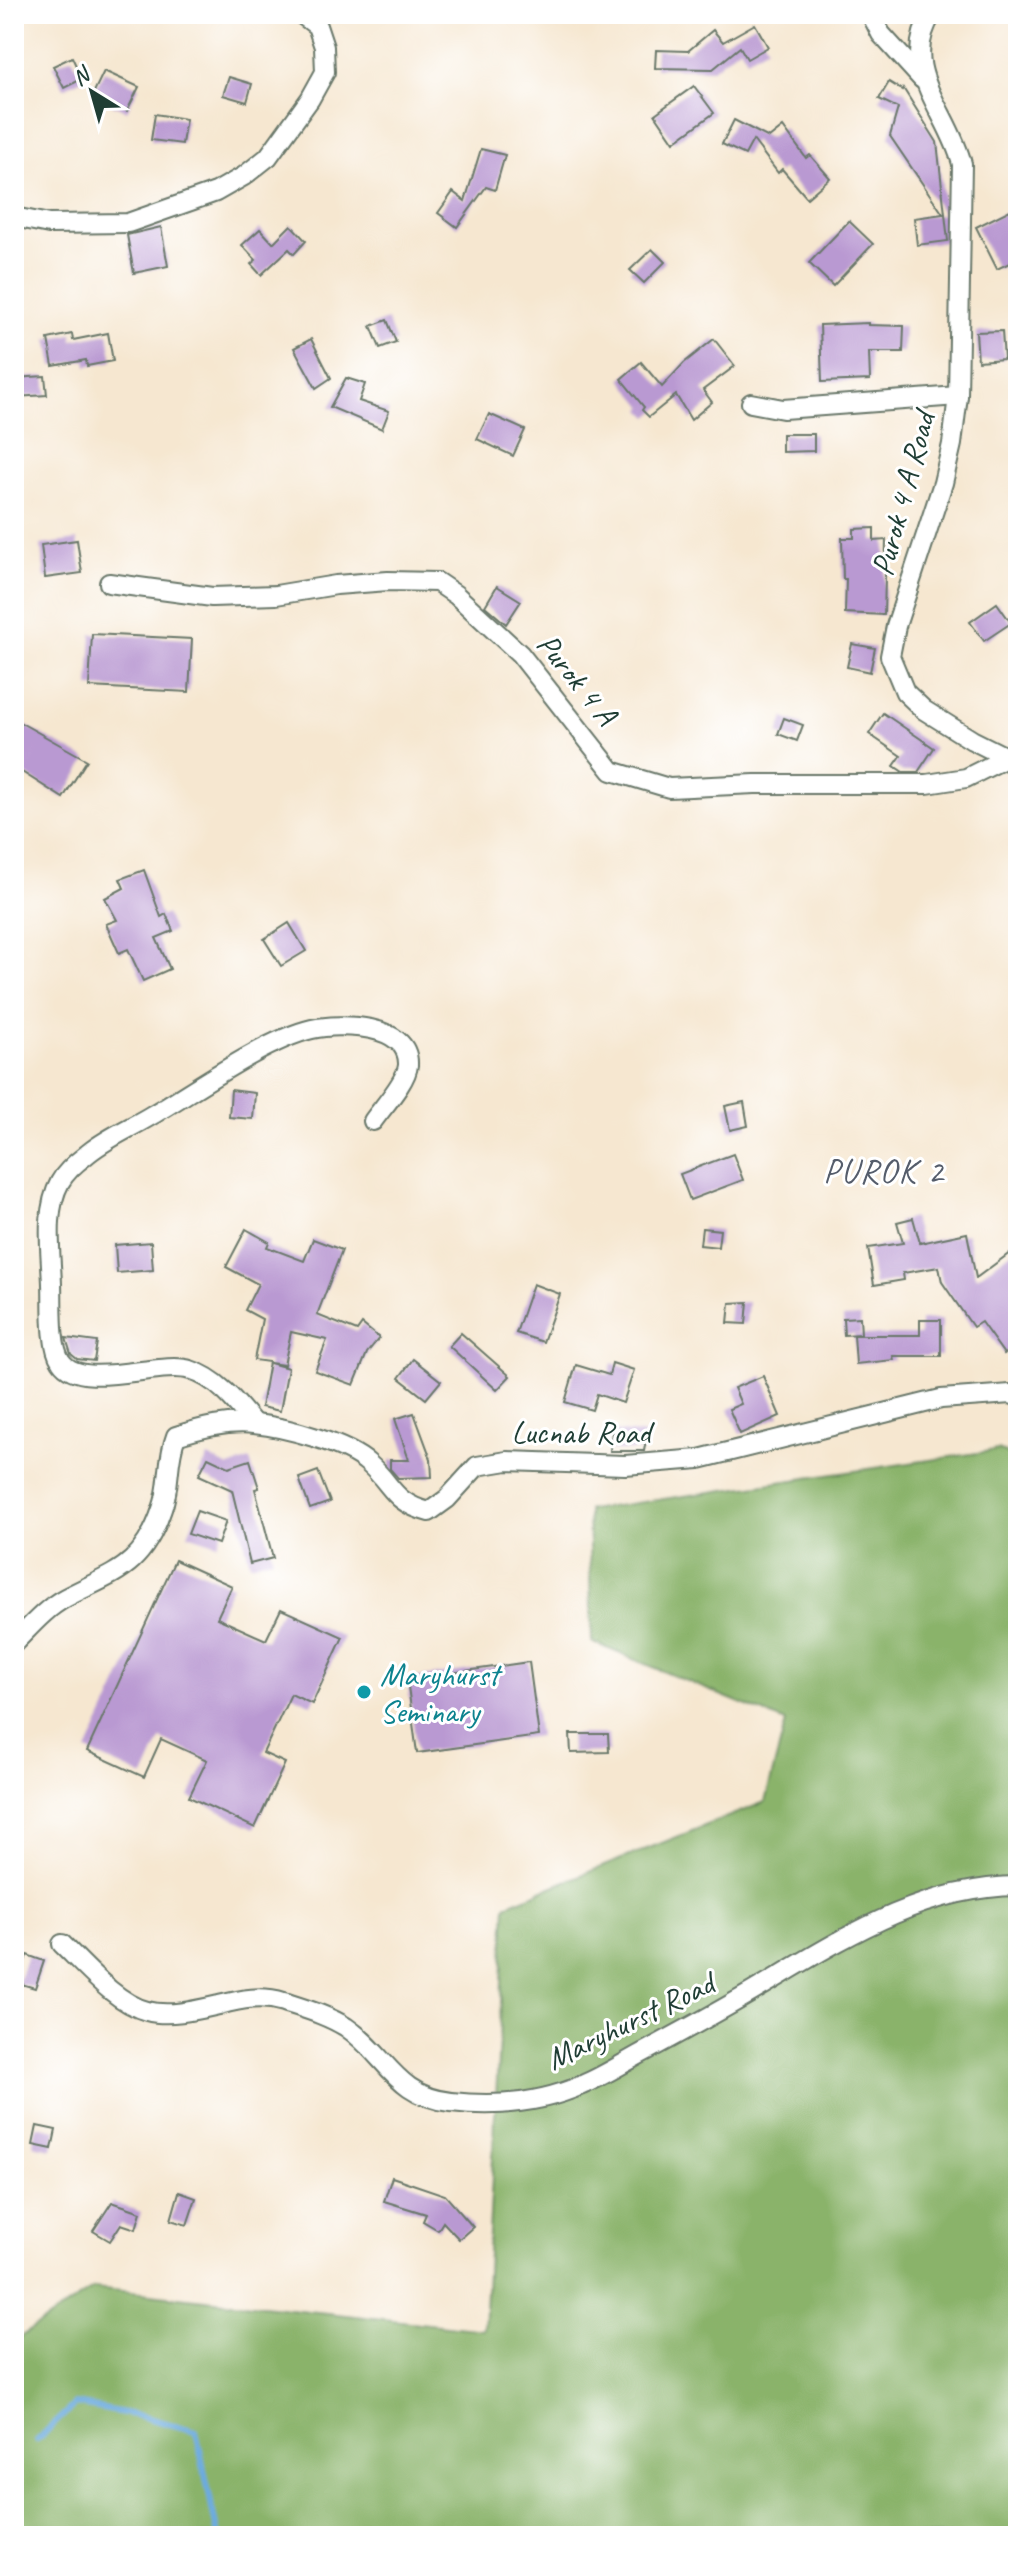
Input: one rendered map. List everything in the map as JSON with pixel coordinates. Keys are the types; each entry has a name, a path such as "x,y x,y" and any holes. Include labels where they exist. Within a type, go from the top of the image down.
{"street":[{"path":"14,217 49,224 128,223 216,192 244,176 268,157 310,99 325,72 324,47 317,26 301,14"},
{"name":"Purok 4 A Road","path":"871,14 881,34 927,84"},
{"name":"Purok 4 A Road","path":"932,14 917,52 927,84 957,145 962,164 958,396 943,483 896,626 890,656 905,692 924,710 1012,760"},
{"path":"751,403 783,409 958,396"},
{"name":"Purok 4 A","path":"109,583 212,597 276,595 336,585 388,581 437,582 456,595 520,654 612,771 669,788 755,784 927,784 966,778 1012,760"},
{"path":"254,1424 221,1388 191,1370 172,1367 113,1376 71,1370 61,1362 55,1347 51,1249 51,1207 60,1181 86,1154 274,1043 312,1029 348,1026 374,1028 395,1039 405,1052 408,1064 404,1077 373,1121"},
{"name":"Lucnab Road","path":"14,1643 63,1599 102,1582 138,1554 163,1508 168,1455 176,1436 200,1428 254,1424 342,1448 369,1463 388,1487 410,1507 429,1512 447,1499 477,1466 507,1461 625,1465 699,1459 941,1399 1011,1394 1018,1397"},
{"name":"Maryhurst Road","path":"62,1944 103,1983 147,2011 176,2013 252,1997 279,2001 322,2014 345,2027 369,2047 401,2083 418,2094 449,2102 513,2105 580,2086 718,2013 864,1926 923,1903 991,1886 1018,1886"}],"green space":[{"path":"998,1450 1018,1458 1018,2536 14,2536 14,2341 94,2288 484,2330 506,1905 765,1802 786,1722 592,1642 588,1510"}],"building":[{"path":"755,24 768,47 747,59 740,47 713,69 655,68 656,50 688,51 713,30 723,42"},
{"path":"72,57 82,79 64,88 53,66"},
{"path":"104,71 139,87 127,111 92,96"},
{"path":"229,77 252,84 247,102 223,95"},
{"path":"889,82 903,88 937,142 948,241 917,245 914,218 943,214 890,136 898,108 879,99"},
{"path":"694,86 714,113 674,142 655,114"},
{"path":"155,114 186,119 182,144 151,140"},
{"path":"734,120 769,138 783,127 806,158 810,155 830,178 807,198 782,169 778,173 753,140 745,155 722,144"},
{"path":"481,149 505,155 495,190 486,187 457,227 438,213 453,192 465,201"},
{"path":"1010,210 1018,227 1018,259 997,269 976,227"},
{"path":"849,221 873,244 833,286 809,263"},
{"path":"291,225 306,241 294,254 289,249 261,275 251,264 256,260 242,245 260,229 273,243"},
{"path":"161,227 168,266 134,273 127,235"},
{"path":"652,249 665,262 644,283 630,270"},
{"path":"387,320 396,342 380,348 371,326"},
{"path":"868,323 904,326 903,352 869,352 870,380 822,382 820,325"},
{"path":"1002,331 1004,359 978,361 976,332"},
{"path":"108,333 113,361 87,366 86,360 53,366 48,339 72,334 73,340"},
{"path":"311,339 331,378 316,388 294,348"},
{"path":"714,339 735,366 703,390 712,402 691,420 676,395 649,417 621,379 641,362 662,387 684,363"},
{"path":"45,376 47,395 15,397 14,378"},
{"path":"346,378 365,384 359,401 389,411 382,429 330,407"},
{"path":"489,414 525,430 513,456 477,439"},
{"path":"782,434 814,434 814,451 782,452"},
{"path":"874,528 874,541 886,540 884,615 845,613 842,538 854,538 854,529"},
{"path":"77,540 82,573 45,578 41,545"},
{"path":"497,586 521,601 506,624 485,606"},
{"path":"997,603 1011,623 984,641 970,622"},
{"path":"92,634 192,639 189,692 89,687"},
{"path":"852,644 875,648 870,672 847,667"},
{"path":"883,713 934,748 918,772 903,772 894,766 901,756 869,734"},
{"path":"784,718 803,725 797,741 778,734"},
{"path":"14,719 87,760 63,798 14,767"},
{"path":"144,870 161,917 166,914 173,931 156,938 170,969 143,981 128,949 119,953 106,924 117,920 105,898 124,888 120,879"},
{"path":"289,923 306,951 281,966 264,939"},
{"path":"231,1090 255,1093 253,1119 229,1117"},
{"path":"744,1102 748,1126 730,1130 725,1106"},
{"path":"733,1154 743,1180 690,1200 680,1174"},
{"path":"913,1218 920,1243 967,1233 976,1278 1018,1247 1018,1344 1004,1354 981,1322 973,1327 942,1282 939,1267 903,1273 904,1280 874,1285 868,1248 903,1243 897,1222"},
{"path":"702,1228 720,1230 718,1247 700,1245"},
{"path":"246,1229 269,1242 267,1247 304,1261 313,1239 342,1250 317,1315 357,1331 362,1324 379,1338 367,1353 354,1385 315,1371 327,1340 291,1332 284,1365 270,1363 288,1368 280,1411 261,1407 269,1362 254,1360 262,1319 245,1310 258,1284 226,1267"},
{"path":"151,1242 153,1270 117,1273 115,1245"},
{"path":"533,1284 560,1294 543,1342 516,1333"},
{"path":"748,1302 746,1324 728,1323 730,1303"},
{"path":"860,1317 861,1334 844,1335 843,1318"},
{"path":"920,1320 941,1320 941,1356 893,1356 894,1360 856,1364 854,1335 920,1335"},
{"path":"461,1333 510,1376 497,1390 449,1346"},
{"path":"66,1338 97,1342 94,1361 77,1359 71,1354"},
{"path":"413,1359 441,1381 426,1399 399,1378"},
{"path":"612,1363 634,1370 623,1403 597,1394 592,1410 565,1402 576,1365 609,1375"},
{"path":"763,1376 780,1416 740,1434 729,1409 741,1404 734,1388"},
{"path":"414,1413 431,1459 432,1477 398,1478 390,1469 390,1460 409,1460 395,1419"},
{"path":"612,1431 647,1435 644,1451 610,1451"},
{"path":"208,1457 229,1467 250,1460 273,1558 250,1564 232,1490 199,1475"},
{"path":"318,1471 330,1502 310,1509 299,1478"},
{"path":"197,1511 226,1521 218,1544 188,1534"},
{"path":"175,1560 232,1586 217,1618 266,1640 281,1609 343,1637 312,1704 291,1694 263,1753 285,1763 255,1828 189,1797 207,1760 161,1739 144,1777 87,1751"},
{"path":"529,1662 539,1736 417,1753 407,1679"},
{"path":"570,1734 608,1734 609,1752 571,1753"},
{"path":"27,1955 44,1961 35,1988 18,1983"},
{"path":"37,2126 56,2130 52,2149 33,2145"},
{"path":"392,2177 445,2195 473,2227 459,2239 443,2222 438,2230 423,2221 426,2214 384,2201"},
{"path":"179,2192 196,2198 187,2225 171,2220"},
{"path":"112,2202 141,2212 136,2229 121,2224 110,2241 93,2231"}],"waterway":[{"path":"37,2440 75,2404 140,2416 196,2431 218,2536"}],"place":[{"name":"Maryhurst Seminary","path":"364,1692"}],"district":[{"name":"PUROK 2","path":"884,1170"}]}
